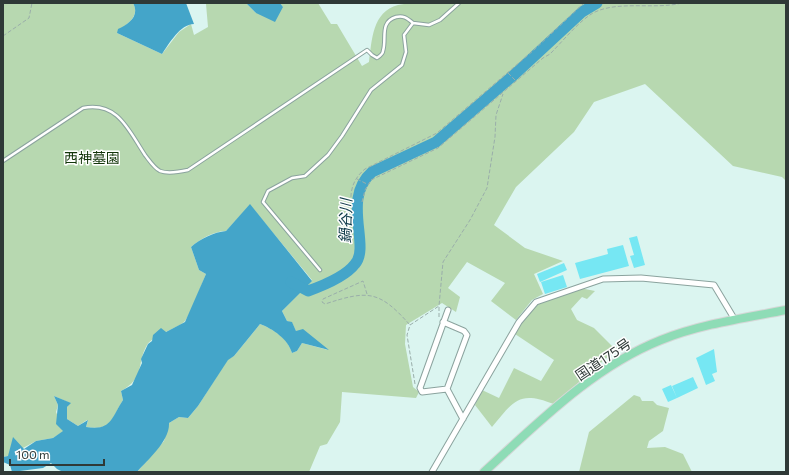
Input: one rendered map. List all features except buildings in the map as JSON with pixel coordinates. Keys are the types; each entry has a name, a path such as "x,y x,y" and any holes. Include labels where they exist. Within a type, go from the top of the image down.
{"highway":[{"name":"国道175号","path":"484,472 566,400 620,360 662,339 735,320 786,310"}],"street":[{"path":"432,472 519,322 536,302 603,279 641,278 714,284 735,320"},
{"path":"447,389 422,392 420,388 448,310"},
{"path":"443,322 464,331 467,335 447,389 463,418"}],"lane":[{"path":"3,161 83,108 93,106 103,107 121,119 150,162 160,171 174,173 188,170 367,50 377,58 382,55 384,51 384,29 387,23 393,18 400,16 413,23 429,25 440,20 459,3"},
{"path":"320,270 263,202 268,191 292,178 305,176 328,156 371,90 402,65 406,52 404,35 413,23"}],"path":[{"path":"3,36 29,18 32,3"},
{"path":"351,203 352,187 356,178 365,169 438,132 508,72 584,3"},
{"path":"362,202 367,185 376,176 438,148 550,54 592,13 603,7 618,5 658,6 682,3"},
{"path":"508,72 516,82"},
{"path":"443,322 439,320 439,306 443,262 470,220 487,188 495,137 496,115 503,93"},
{"path":"356,178 367,185"},
{"path":"367,294 362,281 324,299 322,302 325,304 354,295 367,294 384,300 395,308 410,325"},
{"path":"420,388 415,386 407,335 410,325 439,306"}],"green space":[{"name":"西神墓園","path":"3,3 133,3 135,8 134,17 117,33 162,54 179,32 191,24 194,35 208,27 206,4 209,3 246,3 256,13 283,7 280,3 318,3 331,24 337,24 362,66 369,62 373,36 378,20 389,9 401,4 786,3 786,181 782,177 733,166 645,84 594,102 574,132 516,187 494,225 525,248 563,261 534,274 543,294 532,300 516,320 491,301 505,283 467,262 448,288 460,297 456,312 442,303 406,325 405,344 413,387 419,392 416,398 342,392 340,422 327,444 320,446 309,472 137,472 164,441 169,423 179,417 188,418 198,406 228,359 234,356 260,324 284,339 292,353 297,351 302,343 328,350 296,331 292,323 287,321 282,311 312,280 250,205 226,231 217,232 207,236 191,247 199,270 206,274 193,307 184,322 154,339 147,345 137,375 129,386 121,391 123,400 110,422 101,427 95,428 86,427 87,420 78,426 67,419 67,407 70,403 54,396 58,405 56,412 64,431 53,438 36,441 8,456 3,457"},
{"path":"580,288 595,291 587,299 582,297 571,309 577,320 594,328 613,347 619,347 554,404 532,398 518,400 506,410 492,427 475,405 482,390 499,398 514,368 541,381 554,360 515,334 530,309 537,304"},
{"path":"634,395 640,397 642,401 653,401 657,405 669,408 663,431 649,441 647,448 665,447 683,454 692,472 579,472 589,432"}],"water":[{"path":"133,3 186,3 194,24 184,27 162,54 117,33 118,29 126,25 134,16 135,8"},
{"path":"246,3 280,3 283,7 275,22 256,13"},
{"path":"250,204 312,281 282,311 287,321 292,322 296,331 303,329 329,350 302,343 297,351 292,353 284,339 260,324 234,356 228,360 198,406 188,418 179,417 169,423 166,436 162,443 137,472 63,472 51,463 43,468 12,472 10,465 3,462 3,457 8,456 13,437 24,449 36,441 53,438 63,431 56,424 58,405 54,396 71,403 67,407 67,419 78,426 88,420 86,427 95,428 106,425 110,422 123,400 121,391 132,385 142,363 141,359 148,344 152,341 153,335 161,328 166,332 185,322 206,274 199,270 191,247 207,236 226,231"}],"waterway":[{"name":"鍋谷川","path":"291,282 308,291 346,273 355,264 359,256 360,246 357,208 359,195 363,183 372,172 436,142 515,74 582,12 597,3"}]}
